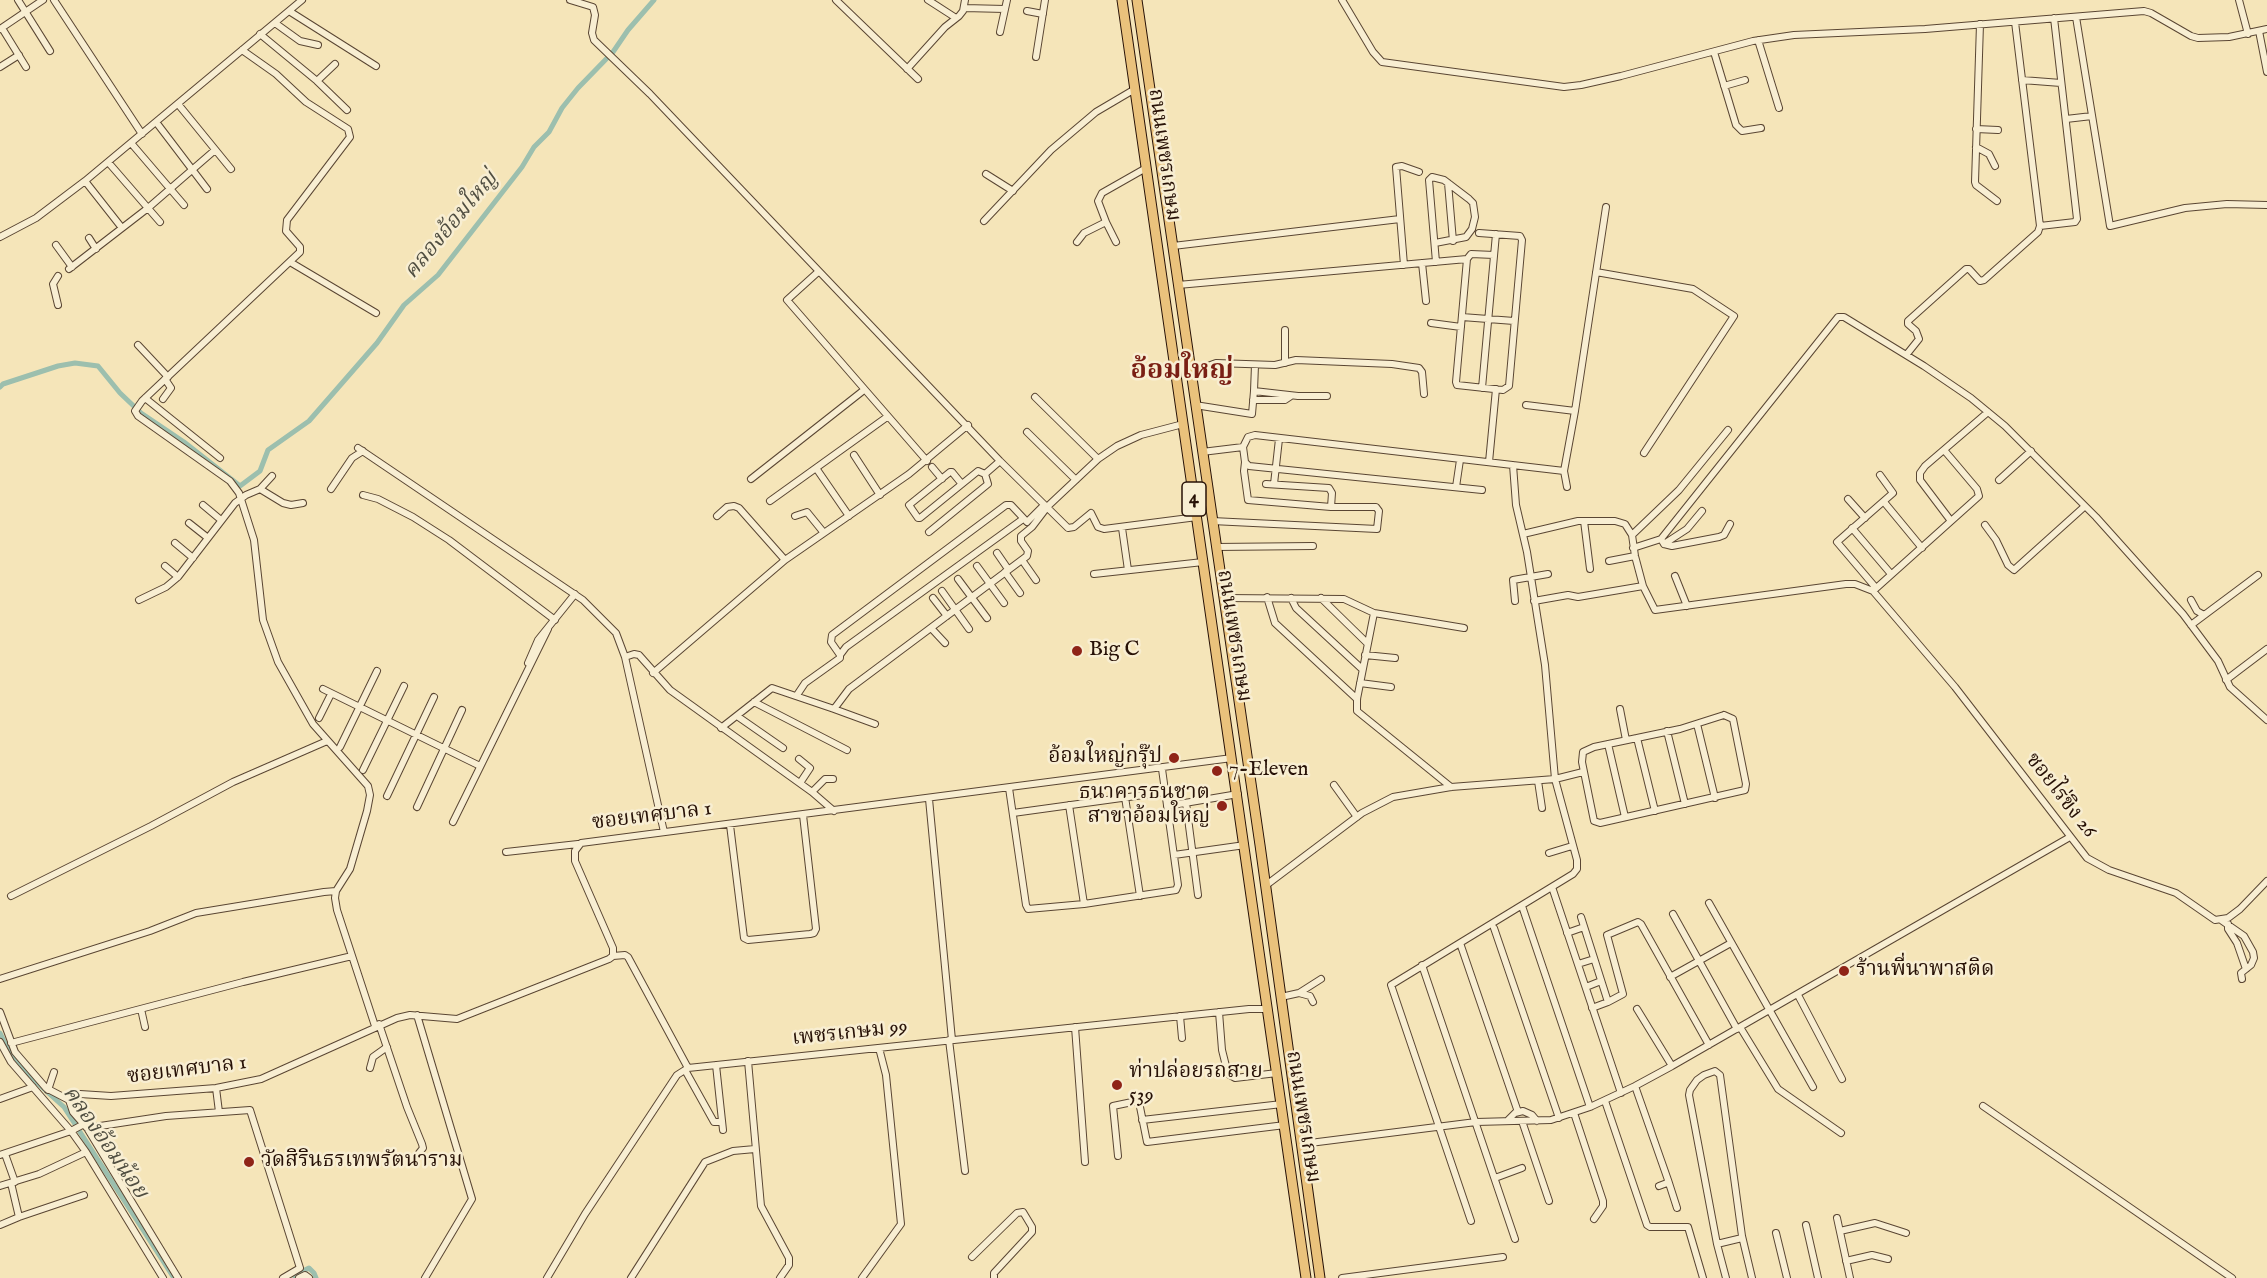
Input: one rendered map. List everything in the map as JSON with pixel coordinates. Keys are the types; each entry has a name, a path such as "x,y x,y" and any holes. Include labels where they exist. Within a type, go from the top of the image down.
{"main road":[{"name":"ถนนเพชรเกษม","path":"1122,0 1238,794 1267,1009 1286,1125 1306,1278"},
{"name":"ถนนเพชรเกษม","path":"1137,0 1284,1013 1320,1278"},
{"path":"1267,1009 1284,1013"},
{"path":"1270,1027 1276,1020 1280,1020 1285,1025"}],"street":[{"path":"18,0 50,51"},
{"path":"26,67 1,28 44,0"},
{"path":"54,0 142,134"},
{"path":"0,237 36,218 85,181 302,0"},
{"path":"570,0 593,8 595,15 592,37 968,425 1000,461 1068,528 1074,527 1091,513 1101,529 1197,517"},
{"path":"836,0 918,79"},
{"path":"928,0 956,18"},
{"path":"907,69 956,18 964,8 965,0"},
{"path":"1000,32 1007,0"},
{"path":"1036,57 1045,0"},
{"path":"1341,0 1373,52 1382,62 1574,86 1758,40 1794,35 1908,30 2144,11 2191,36 2220,38 2267,29"},
{"path":"2239,0 2248,34"},
{"path":"964,8 1005,9"},
{"path":"289,11 376,66"},
{"path":"1027,11 1042,14"},
{"path":"2076,17 2110,226 2185,208 2237,204 2267,205"},
{"path":"2040,226 2076,221 2054,18"},
{"path":"1909,351 1919,337 1908,321 1966,269 1969,269 1980,281 1984,280 2038,231 2040,226 2015,22"},
{"path":"275,23 300,41 318,45"},
{"path":"1980,24 1976,185 1997,201"},
{"path":"2259,31 2267,72"},
{"path":"260,34 318,81 347,110"},
{"path":"1758,40 1779,108"},
{"path":"242,50 276,74 306,102 350,133 350,137 287,220 286,231 301,249 143,400 135,411 138,416 230,481 242,498 254,540 263,620 271,647 300,704 327,741 366,782 370,795 367,811 350,869 336,891 337,910 422,1144 423,1148 419,1153"},
{"path":"1714,52 1734,120 1739,129 1742,131 1761,128"},
{"path":"0,67 19,55"},
{"path":"318,81 335,64"},
{"path":"1724,86 1745,80"},
{"path":"2022,80 2061,83"},
{"path":"984,221 1051,150 1096,112 1135,89"},
{"path":"178,104 231,169"},
{"path":"2066,119 2092,116"},
{"path":"156,122 207,189"},
{"path":"1976,129 1998,130"},
{"path":"131,143 184,205"},
{"path":"1976,147 1989,154 1995,166"},
{"path":"56,245 71,268 216,150"},
{"path":"108,162 160,222"},
{"path":"1404,265 1396,166 1419,172"},
{"path":"1116,242 1098,201 1100,196 1146,168"},
{"path":"986,174 1013,190"},
{"path":"1435,243 1462,239 1469,235 1475,217 1469,199 1448,183 1432,177 1429,180 1436,262"},
{"path":"85,181 122,228"},
{"path":"1448,183 1453,241"},
{"path":"1567,487 1564,471 1606,207"},
{"path":"1173,246 1401,219"},
{"path":"1079,239 1106,222"},
{"path":"1467,259 1457,384 1506,389 1509,386 1522,240 1520,236 1479,233"},
{"path":"1482,388 1496,234"},
{"path":"89,238 96,249"},
{"path":"1178,285 1467,259 1472,254 1494,255"},
{"path":"290,262 376,313"},
{"path":"1422,263 1426,301"},
{"path":"818,272 787,300 927,461"},
{"path":"1596,272 1694,288 1734,316 1644,453"},
{"path":"58,276 53,284 58,305"},
{"path":"1662,542 1838,317 1844,316 1909,351 1988,412 2031,451 2193,624 2229,677 2236,694 2267,720"},
{"path":"1462,317 1514,321"},
{"path":"1431,323 1461,327"},
{"path":"1285,330 1285,363"},
{"path":"138,345 167,378 171,388 163,399"},
{"path":"1191,372 1216,363 1255,365 1296,360 1416,366 1422,372 1424,394"},
{"path":"1195,405 1252,414 1255,365"},
{"path":"1489,462 1496,389"},
{"path":"751,479 864,390"},
{"path":"1254,391 1288,393 1291,396 1327,396"},
{"path":"1253,400 1285,400 1291,396"},
{"path":"1035,397 1098,459"},
{"path":"143,400 220,458"},
{"path":"1526,405 1575,411"},
{"path":"1951,521 1920,480 1920,473 1925,466 1988,412"},
{"path":"770,501 887,417"},
{"path":"840,656 831,642 832,635 1006,505 1011,505 1027,522 1098,459 1127,440 1155,430 1183,424"},
{"path":"653,673 785,560 927,461 968,425"},
{"path":"1632,535 1679,490 1728,430"},
{"path":"1027,432 1076,480"},
{"path":"1212,521 1377,529 1379,511 1376,507 1331,507 1248,500 1243,447 1250,436 1564,471"},
{"path":"1274,484 1279,439"},
{"path":"1202,452 1243,447"},
{"path":"331,489 360,449 595,609 616,633 625,657 664,832"},
{"path":"1523,534 1584,521 1621,521 1632,535 1643,586 1656,610 1846,584 1855,584 1874,590 1979,496 1944,450"},
{"path":"1999,480 2031,451"},
{"path":"854,455 880,495"},
{"path":"1456,487 1460,460"},
{"path":"985,474 1000,461"},
{"path":"1245,462 1249,466 1482,490"},
{"path":"1471,1221 1391,988 1392,983 1522,906 1573,874 1577,869 1555,779 1545,665 1531,577 1516,505 1513,465"},
{"path":"932,467 942,479"},
{"path":"816,468 849,516"},
{"path":"929,532 988,484 985,474 978,471 918,518 909,505 910,503 952,472 961,483"},
{"path":"1880,475 1893,493 1852,528 1891,574"},
{"path":"139,600 166,587 178,577 221,520 242,498 260,489 272,477"},
{"path":"1266,484 1329,488 1332,490 1331,507"},
{"path":"260,489 284,503 291,505 303,503"},
{"path":"363,495 378,499 413,517 449,540 555,620"},
{"path":"1848,499 1865,518"},
{"path":"1884,502 1922,548"},
{"path":"203,505 221,520"},
{"path":"834,709 849,689 1022,560 1028,553 1020,538 1046,505"},
{"path":"717,516 727,507 739,508 785,560"},
{"path":"1985,525 1996,540 2008,565 2014,570 2084,507"},
{"path":"1633,548 1662,542 1687,529 1702,511"},
{"path":"795,516 807,512 824,533"},
{"path":"797,695 805,683 840,658 846,647 1023,519"},
{"path":"1584,521 1590,569"},
{"path":"189,523 208,538"},
{"path":"1662,542 1676,546 1719,537 1724,535 1730,524"},
{"path":"1122,528 1128,570"},
{"name":"ซอยไร่ขิง 26","path":"1852,528 1837,544 1955,687 2087,858 2096,865 2176,893 2211,919 2221,920 2228,924 2244,936 2253,952 2254,958 2246,969"},
{"path":"175,543 193,558"},
{"path":"1216,547 1313,546"},
{"path":"997,553 1020,593"},
{"path":"1609,561 1635,555"},
{"path":"1022,560 1036,580"},
{"path":"1094,574 1203,562"},
{"path":"165,566 178,577"},
{"path":"977,566 1004,603"},
{"path":"1515,601 1513,580 1548,574"},
{"path":"2193,624 2258,575"},
{"path":"1675,576 1687,606"},
{"path":"958,579 987,618"},
{"path":"1534,601 1568,595 1578,597 1643,586"},
{"path":"942,591 969,629"},
{"path":"453,822 548,629 575,594"},
{"path":"1267,597 1275,623 1357,699"},
{"path":"933,598 947,616"},
{"path":"1224,598 1344,599 1374,613 1464,628"},
{"path":"1291,598 1296,608 1362,669"},
{"path":"1321,598 1367,643"},
{"path":"2190,600 2202,616"},
{"path":"1374,613 1356,708 1359,714 1451,787"},
{"path":"931,628 945,643"},
{"path":"2229,677 2267,650"},
{"path":"625,657 639,655 670,690 800,783 834,811"},
{"path":"1365,655 1395,658"},
{"path":"340,747 377,671"},
{"path":"1360,683 1391,687"},
{"path":"363,770 404,686"},
{"path":"721,728 772,688 874,724"},
{"path":"322,689 480,766"},
{"path":"319,718 331,694"},
{"path":"387,796 434,697"},
{"path":"754,702 847,750"},
{"path":"1620,709 1626,740"},
{"path":"417,807 462,710"},
{"path":"1724,715 1732,719 1746,788 1715,798 1597,823 1594,821 1583,772 1583,752 1626,740 1697,724 1724,715"},
{"path":"737,716 783,748"},
{"path":"1697,724 1715,798"},
{"path":"1667,731 1685,804"},
{"path":"1637,738 1655,811"},
{"path":"10,896 151,826 219,789 327,741"},
{"path":"1608,744 1625,817"},
{"name":"ซอยเทศบาล 1","path":"69,1100 80,1095 111,1096 216,1088 271,1076 377,1025 404,1016 417,1015 457,1019 613,956 613,948 575,861 578,844 1232,758"},
{"path":"799,759 810,768 800,783"},
{"path":"1009,788 1028,909 1084,904 1176,890 1174,855 1162,769"},
{"path":"1265,886 1357,817 1393,797 1451,787 1555,779 1583,772"},
{"path":"812,792 825,779 833,779"},
{"path":"1538,781 1542,808"},
{"path":"1334,785 1357,817"},
{"path":"1013,813 1165,792"},
{"path":"1167,806 1238,794"},
{"path":"1125,797 1140,896"},
{"path":"929,799 950,1040 965,1171"},
{"path":"1186,803 1198,895"},
{"path":"1070,805 1084,904"},
{"path":"730,825 744,938 748,940 810,934 816,929 804,815"},
{"path":"1302,1144 1476,1122 1537,1121 1559,1118 1590,1107 1672,1066 2070,837"},
{"path":"506,852 578,844"},
{"path":"1174,855 1245,845"},
{"path":"1549,854 1572,846"},
{"path":"2221,920 2240,909 2267,881"},
{"path":"1552,887 1621,1093"},
{"path":"0,979 150,931 196,913 336,891"},
{"path":"1709,903 1813,1087"},
{"path":"1522,906 1590,1107"},
{"path":"1673,914 1738,1028 1778,1089 1841,1133"},
{"path":"1581,917 1608,1002"},
{"path":"1592,1008 1623,994 1607,935 1632,922 1638,922 1709,1045"},
{"path":"2228,924 2228,929 2236,942 2246,969 2241,973 2242,979"},
{"path":"1567,933 1584,927"},
{"path":"1494,928 1559,1118"},
{"path":"1670,977 1731,942"},
{"path":"1460,943 1518,1112"},
{"path":"11,1043 352,956"},
{"path":"613,956 628,957 714,1122 722,1122"},
{"path":"1578,964 1594,959"},
{"path":"1422,965 1515,1239"},
{"path":"1281,996 1299,993 1321,979"},
{"path":"1586,987 1601,981"},
{"path":"1299,993 1310,996 1313,1002"},
{"path":"1798,995 1842,1079"},
{"path":"141,1009 145,1027"},
{"name":"เพชรเกษม 99","path":"686,1069 1180,1016 1267,1009"},
{"path":"1637,1009 1672,1066"},
{"path":"0,1012 11,1043 26,1066 48,1090 69,1100 86,1152 163,1278"},
{"path":"1219,1012 1222,1050 1228,1074 1235,1078 1277,1073"},
{"path":"417,1015 472,1199 425,1278"},
{"path":"1180,1016 1182,1038"},
{"path":"1075,1027 1085,1162"},
{"path":"0,1042 11,1062 33,1087 79,1127 177,1278"},
{"path":"370,1068 373,1057 387,1047"},
{"path":"862,1278 901,1224 886,1075 879,1048"},
{"path":"748,1061 763,1212 789,1258 789,1265 780,1278"},
{"path":"716,1065 723,1130"},
{"path":"547,1278 585,1214 673,1081 686,1069"},
{"path":"48,1090 54,1072"},
{"path":"1726,1278 1717,1244 1689,1095 1693,1085 1710,1072 1718,1072 1720,1076 1743,1238 1752,1278"},
{"path":"1635,1086 1677,1208"},
{"path":"0,1099 33,1087"},
{"path":"216,1088 219,1112"},
{"path":"1118,1156 1113,1106 1138,1101 1147,1142 1286,1125"},
{"path":"1605,1101 1647,1225 1650,1227 1688,1227 1702,1278"},
{"path":"1142,1120 1282,1104"},
{"path":"1983,1106 2232,1278"},
{"path":"20,1216 13,1182 3,1154 79,1127 246,1109 251,1113 300,1268 283,1278"},
{"path":"1508,1120 1518,1112 1528,1113 1537,1121"},
{"path":"1574,1113 1604,1201 1594,1219"},
{"path":"1522,1121 1549,1202"},
{"path":"631,1278 705,1162 732,1151 755,1149"},
{"path":"0,1186 39,1174 86,1152"},
{"path":"1495,1178 1522,1168"},
{"path":"1659,1186 1667,1183 1668,1180"},
{"path":"0,1225 84,1195"},
{"path":"972,1257 1017,1213 1023,1212 1032,1227 1032,1232 994,1273 994,1278"},
{"path":"1837,1218 1851,1278"},
{"path":"1840,1232 1875,1223 1906,1233"},
{"path":"1806,1225 1818,1278"},
{"path":"1776,1233 1787,1278"},
{"path":"1717,1244 1743,1238"},
{"path":"1846,1261 1872,1255 1888,1259"},
{"path":"1342,1278 1503,1257"},
{"path":"299,1278 305,1275 309,1278"}],"waterway":[{"name":"คลองอ้อมใหญ่","path":"0,387 58,366 75,363 98,366 120,393 141,413 184,442 240,486 260,471 268,450 309,421 377,343 404,305 438,275 522,167 534,147 549,132 562,108 613,52 628,30 654,0"},
{"name":"คลองอ้อมน้อย","path":"0,1033 10,1054 64,1107 174,1278"},
{"name":"คลองอ้อมน้อย","path":"295,1278 309,1268 316,1278"}],"place":[{"name":"Big C","path":"1077,651"},
{"name":"อ้อมใหญ่กรุ๊ป","path":"1174,758"},
{"name":"7-Eleven","path":"1217,771"},
{"name":"ธนาคารธนชาต สาขาอ้อมใหญ่","path":"1222,806"},
{"name":"ร้านพี่นาพาสติด","path":"1844,971"},
{"name":"ท่าปล่อยรถสาย 539","path":"1117,1085"},
{"name":"วัดสิรินธรเทพรัตนาราม","path":"249,1162"}],"district":[{"name":"อ้อมใหญ่","path":"1182,372"}]}
